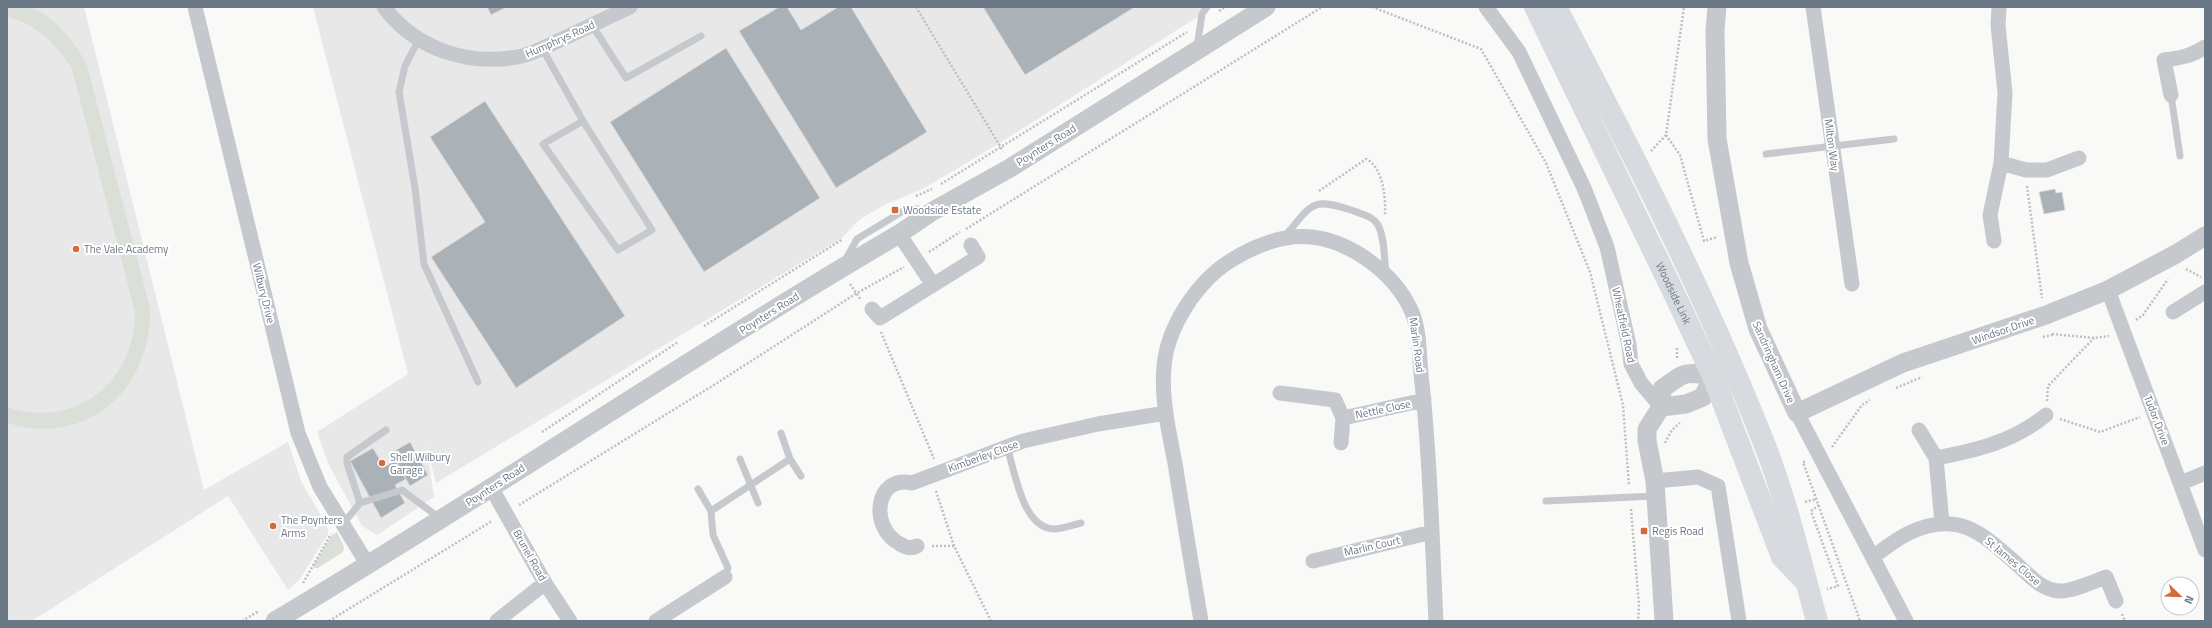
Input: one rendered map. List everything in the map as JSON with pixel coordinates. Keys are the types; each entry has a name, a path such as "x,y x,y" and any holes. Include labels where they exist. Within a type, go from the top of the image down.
{"main road":[{"name":"Woodside Link","path":"1535,7 1670,285 1722,372 1782,557 1804,580 1817,621"},
{"name":"Woodside Link","path":"1556,7 1635,159 1720,337 1722,372"}],"street":[{"name":"Wilbury Drive","path":"195,7 298,433 320,487 368,565"},
{"name":"Humphrys Road","path":"384,7 402,28 419,39 454,55 484,60 522,56 630,7"},
{"name":"Poynters Road","path":"275,621 492,489 841,268 899,234 933,211 1010,168 1196,49 1266,7"},
{"name":"Wheatfield Road","path":"1486,7 1518,52 1584,188 1607,247 1629,345 1631,364 1640,383 1661,407"},
{"name":"Sandringham Drive","path":"1717,7 1715,30 1717,139 1739,263 1758,329 1797,413 1906,621"},
{"name":"Milton Way","path":"1813,7 1852,284"},
{"path":"1994,241 1990,215 2001,163 2005,93 1998,25 1998,7"},
{"path":"2171,95 2164,60 2181,58 2195,54 2205,47"},
{"path":"2001,163 2026,170 2047,170 2079,158"},
{"path":"899,234 933,285"},
{"name":"Windsor Drive","path":"1797,413 1903,363 2014,326 2108,290 2176,254 2205,236"},
{"name":"Marlin Road","path":"1201,621 1166,413 1164,366 1173,332 1191,297 1215,270 1251,248 1282,238 1312,237 1342,245 1364,258 1386,275 1397,287 1413,313 1424,400 1436,621"},
{"path":"876,313 933,285 978,257 970,245"},
{"name":"Tudor Drive","path":"2108,290 2205,550"},
{"path":"2173,312 2205,292"},
{"path":"1661,407 1686,404 1703,397 1722,372"},
{"path":"1664,621 1656,488 1647,441 1647,429 1661,407 1662,389 1686,374 1722,372"},
{"name":"Nettle Close","path":"1280,393 1334,400 1343,418 1341,443"},
{"name":"Nettle Close","path":"1343,418 1424,400"},
{"name":"Kimberley Close","path":"917,546 908,548 886,535 879,518 882,500 890,486 902,480 912,483 1023,441 1098,424 1166,413"},
{"path":"1936,458 1985,448 2029,429 2046,415"},
{"path":"1919,430 1936,458 1942,523"},
{"path":"2181,483 2205,473"},
{"path":"1656,488 1698,477 1718,486 1739,621"},
{"name":"Brunel Road","path":"492,489 507,513 545,583 570,621"},
{"name":"St James Close","path":"1873,557 1908,533 1942,523 1971,529 1983,536 2039,585 2049,589 2061,591 2106,577 2116,601"},
{"name":"Marlin Court","path":"1313,560 1432,532"},
{"path":"656,621 725,577"},
{"path":"498,621 545,583"}],"lane":[{"path":"1196,49 1202,14 1206,7"},
{"path":"592,25 626,78 701,36"},
{"path":"419,39 405,66 399,92 415,188 424,264 478,382"},
{"path":"542,48 583,121 652,230 618,250 542,144 583,121"},
{"path":"2171,95 2180,156"},
{"path":"1766,154 1894,139"},
{"path":"1282,238 1308,209 1315,204 1322,202 1336,205 1372,218 1378,225 1383,247 1386,275"},
{"path":"841,268 857,239 908,208 933,211"},
{"path":"360,503 347,463 347,457 386,430"},
{"path":"780,433 790,458 801,476"},
{"path":"1007,447 1026,508 1034,520 1042,526 1053,529 1081,523"},
{"path":"711,511 790,458"},
{"path":"740,459 758,503"},
{"path":"1546,501 1630,497 1656,488"},
{"path":"698,489 711,511 713,535 728,568 725,577"},
{"path":"341,522 360,503 402,490 441,520"}],"path":[{"path":"916,7 1003,151"},
{"path":"329,621 507,513 805,328 857,293 916,260 1322,7"},
{"path":"1372,7 1480,49 1546,163 1590,272 1623,405 1639,606 1638,621"},
{"path":"1646,154 1655,148 1666,135 1684,7"},
{"path":"996,150 1188,32"},
{"path":"1666,135 1680,155 1704,241 1717,238"},
{"path":"1308,209 1309,198 1366,159 1371,162 1378,174 1385,205 1383,247"},
{"path":"876,313 879,329 935,474 954,546 991,621"},
{"path":"2036,338 2052,334"},
{"path":"2094,338 2048,386 2046,415 2100,432 2154,412"},
{"path":"535,437 678,342"},
{"path":"1895,389 1929,374"},
{"path":"1830,450 1862,405 1874,398"},
{"path":"1664,449 1672,430 1681,422"},
{"path":"1810,460 1803,462 1860,621"},
{"path":"1798,503 1817,499"},
{"path":"302,585 310,568 341,522"},
{"path":"917,546 954,546"}],"shaded area":[{"name":"The Vale Academy","path":"7,7 84,7 204,490 288,442 301,481 328,528 328,534 300,579 288,590 228,496 32,621 7,621"},
{"path":"7,7 26,7 35,9 45,14 62,29 87,65 150,308 148,337 140,363 127,386 110,405 88,419 64,427 36,429 7,423 7,407 32,412 56,412 77,406 96,394 112,379 125,360 132,337 135,312 72,69 60,52 45,36 27,24 7,17"},
{"path":"313,7 1213,7 1003,141 923,189 886,204 860,219 842,238 436,483 426,444 434,497 377,535 362,526 328,463 317,432 408,374"},
{"path":"337,532 344,547 343,552 318,568 314,568 313,566 332,535"}],"building":[{"path":"487,7 507,7 491,15"},
{"path":"779,7 787,7 801,30 838,7 851,7 927,132 836,188 739,31"},
{"path":"983,7 1135,7 1025,75"},
{"path":"726,48 820,198 704,272 610,122"},
{"path":"485,101 625,316 516,388 431,257 485,222 430,137"},
{"path":"2055,189 2056,193 2062,192 2065,210 2044,214 2039,192"},
{"path":"410,442 428,475 410,486 391,453"},
{"path":"373,448 384,467 396,460 406,479 395,485 405,503 381,518 350,461"}],"place":[{"name":"Woodside Estate","path":"895,210"},
{"name":"The Vale Academy","path":"76,249"},
{"name":"Shell Wilbury Garage","path":"382,463"},
{"name":"The Poynters Arms","path":"273,526"},
{"name":"Regis Road","path":"1644,531"}]}
